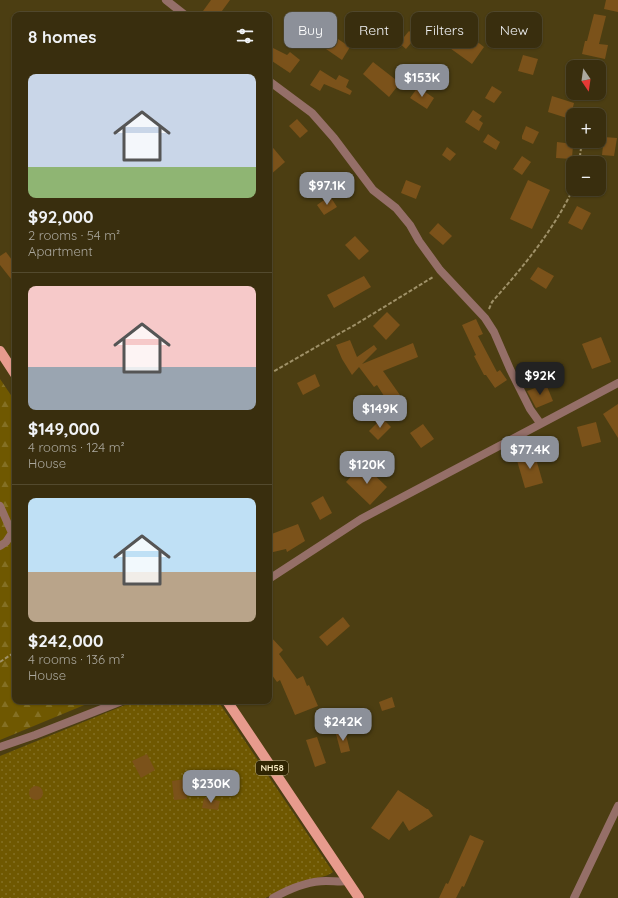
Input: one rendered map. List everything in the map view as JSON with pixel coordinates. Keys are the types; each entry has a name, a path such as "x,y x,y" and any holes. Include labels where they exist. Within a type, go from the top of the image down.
{"main road":[{"path":"0,351 12,369"},
{"name":"NH58","path":"229,704 360,898"}],"street":[{"path":"166,0 181,12"},
{"path":"272,83 312,113 334,138 373,190 396,208 410,225 419,242 440,270 485,318 494,332 530,409 540,424"},
{"path":"272,577 361,519 618,383"},
{"path":"0,506 12,533 6,542 0,546"},
{"path":"0,748 114,704"},
{"path":"574,898 618,806"},
{"path":"273,898 294,887 305,884 326,880 340,882 348,881"}],"path":[{"path":"485,318 492,302 526,264 546,236 570,196"},
{"path":"272,372 386,306 409,290 432,277 440,270"},
{"path":"0,662 12,654"}],"green space":[{"path":"0,379 12,397 12,704 87,704 0,740"},
{"path":"128,704 220,704 333,872 296,884 265,898 0,898 0,756"}],"building":[{"path":"211,0 230,0 221,12 203,11"},
{"path":"606,0 618,0 618,12 604,9"},
{"path":"594,14 606,16 599,44 608,45 605,59 582,54"},
{"path":"409,31 411,33 411,43 406,49 403,46 403,38"},
{"path":"337,38 345,44 345,48 349,48 342,60 326,49 337,48"},
{"path":"478,42 484,47 472,64 450,48 478,48"},
{"path":"272,48 287,55 290,52 300,60 290,73 272,61"},
{"path":"523,55 538,59 533,75 518,71"},
{"path":"373,62 400,83 389,97 363,74"},
{"path":"320,70 336,80 339,75 349,80 346,87 352,91 350,95 324,84 320,91 310,85"},
{"path":"492,86 502,92 494,103 485,98"},
{"path":"418,87 434,98 427,109 410,98"},
{"path":"552,96 574,103 573,108 566,108 566,118 548,112"},
{"path":"473,110 482,116 479,120 483,123 479,131 465,122"},
{"path":"297,119 308,131 300,138 289,126"},
{"path":"526,126 539,132 533,144 522,139"},
{"path":"488,134 500,142 496,150 483,142"},
{"path":"606,137 617,138 614,156 602,155 603,148 606,148"},
{"path":"557,142 566,143 566,148 573,148 572,156 566,156 566,159 556,158"},
{"path":"272,147 285,162 272,173"},
{"path":"447,147 456,154 450,161 442,155"},
{"path":"522,156 531,162 522,175 513,169"},
{"path":"406,180 421,186 416,199 401,193"},
{"path":"528,180 550,190 532,229 510,219"},
{"path":"330,196 337,207 324,215 317,205"},
{"path":"577,206 591,213 582,230 568,223"},
{"path":"438,223 452,236 443,245 429,233"},
{"path":"355,236 369,251 359,260 345,245"},
{"path":"6,252 12,260 12,280 0,265 0,256"},
{"path":"538,267 554,276 546,289 530,279"},
{"path":"364,276 371,287 334,308 327,295"},
{"path":"387,312 400,325 386,340 373,326"},
{"path":"476,319 483,334 478,336 497,372 500,370 507,380 495,388 486,375 484,375 474,356 476,355 462,325"},
{"path":"601,337 611,362 592,369 582,344"},
{"path":"350,340 357,357 374,345 377,349 362,364 413,343 418,357 383,371 407,405 395,413 377,385 374,387 359,367 352,375 342,359 336,345"},
{"path":"315,374 320,386 303,395 297,383"},
{"path":"546,384 553,401 536,408 527,391"},
{"path":"618,404 618,438 603,414"},
{"path":"382,418 391,427 378,440 369,431"},
{"path":"596,422 601,442 582,447 577,427"},
{"path":"423,424 434,439 421,448 410,433"},
{"path":"534,452 543,483 525,488 516,457"},
{"path":"365,466 387,487 370,505 346,482 355,472"},
{"path":"323,496 332,513 320,520 311,503"},
{"path":"298,524 305,541 287,552 286,549 272,552 272,534"},
{"path":"343,617 350,626 327,646 319,637"},
{"path":"272,638 283,650 279,654 297,679 303,676 307,686 309,685 318,706 295,715 280,680 277,682 272,675"},
{"path":"392,697 395,707 382,711 379,702"},
{"path":"345,731 350,751 341,753 336,734"},
{"path":"317,737 326,763 315,767 306,740"},
{"path":"147,754 155,770 141,778 132,761"},
{"path":"185,779 187,799 174,800 172,781"},
{"path":"33,786 39,786 43,790 43,796 39,800 33,800 29,796 29,790"},
{"path":"398,790 428,809 433,816 409,831 403,821 389,840 371,828"},
{"path":"204,798 220,801 218,810 202,808"},
{"path":"470,835 484,841 464,887 462,886 456,898 439,898 446,883 448,884"}]}
